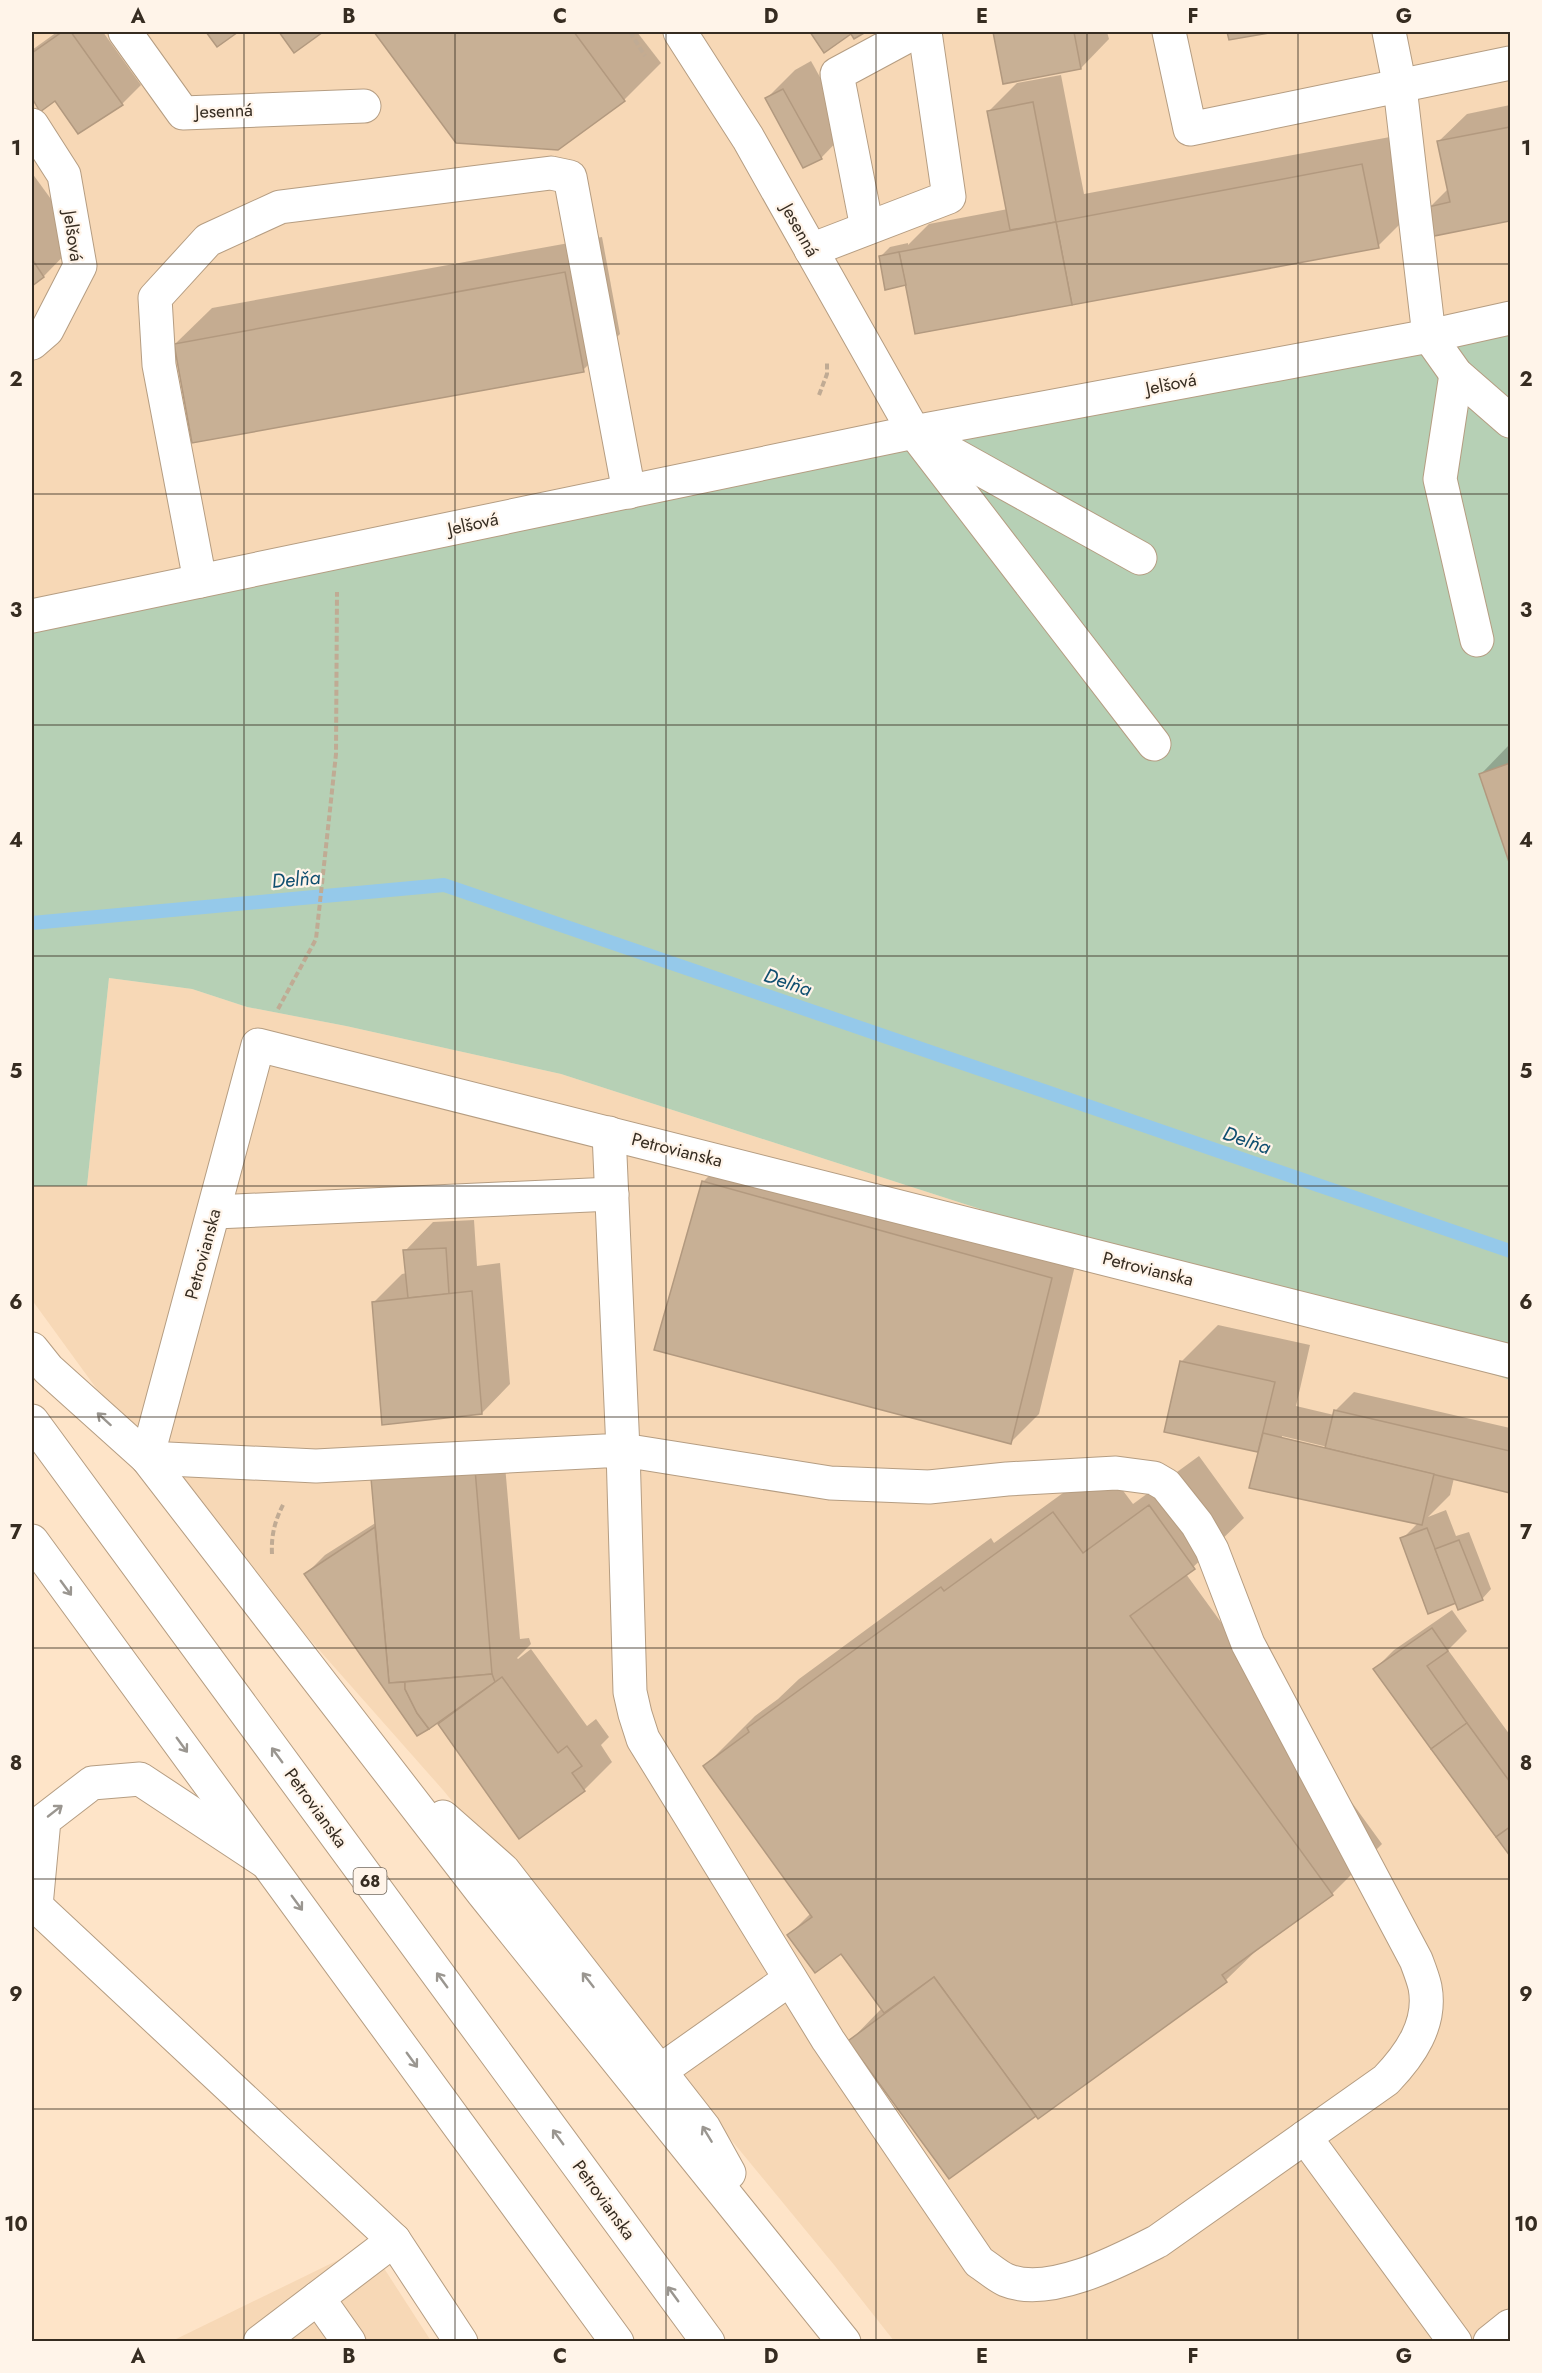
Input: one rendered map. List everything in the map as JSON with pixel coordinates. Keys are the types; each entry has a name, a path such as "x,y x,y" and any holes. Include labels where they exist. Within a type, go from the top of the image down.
{"street":[{"name":"Jesenná","path":"125,32 183,113 364,106"},
{"name":"Jesenná","path":"680,32 748,138 914,432"},
{"path":"867,228 837,74 915,32"},
{"path":"811,250 949,197 925,32"},
{"path":"1169,32 1190,129 1510,63"},
{"path":"1389,32 1400,87 1429,336 1456,374 1510,421"},
{"name":"Jelšová","path":"32,125 64,175 80,266 47,330 32,343"},
{"path":"200,581 159,364 155,298 208,240 280,207 551,173 570,177 629,492"},
{"name":"Jelšová","path":"32,616 914,432 1429,336 1510,318"},
{"path":"1456,374 1440,479 1477,640"},
{"path":"914,432 1140,558"},
{"path":"914,432 1154,744"},
{"name":"Petrovianska","path":"147,1458 215,1212 258,1045 1510,1360"},
{"path":"147,1458 316,1466 623,1450 830,1483 929,1487 1007,1479 1116,1473 1154,1478 1167,1485 1197,1524 1212,1551 1248,1644 1416,1960 1425,1986 1427,2012 1407,2058 1386,2080 1158,2241 1118,2261 1040,2286 1006,2280 979,2262 834,2050 643,1739 634,1714 630,1692 623,1450 609,1133"},
{"path":"215,1212 612,1194"},
{"path":"32,1349 48,1369 147,1458 483,1893 844,2342"},
{"name":"Petrovianska","path":"32,1420 708,2342"},
{"path":"32,1541 617,2342"},
{"path":"384,1765 503,1870 704,2128 777,2258"},
{"path":"268,1864 140,1779 92,1783 44,1820 34,1902 394,2240 461,2342"},
{"path":"660,2071 790,1979"},
{"path":"1305,2137 1455,2342"},
{"path":"260,2342 394,2240"},
{"path":"318,2298 349,2342"},
{"path":"1490,2342 1510,2326"}],"path":[{"path":"258,1045 316,939 336,754 337,553"}],"shaded area":[{"path":"32,32 1510,32 1510,315 32,630"},
{"path":"109,978 192,989 247,1007 346,1026 561,1074 1510,1380 1510,2341 894,2341 835,2266 443,1790 136,1443 32,1300 32,1186 87,1186"},
{"path":"369,2245 431,2341 170,2342"}],"green space":[{"path":"1510,315 1510,1380 561,1074 346,1026 247,1007 192,989 109,978 87,1186 32,1186 32,630"}],"building":[{"path":"62,32 71,32 123,105 78,134 55,101 40,112 32,98 32,53"},
{"path":"206,32 238,32 217,47"},
{"path":"279,32 323,32 294,53"},
{"path":"374,32 574,32 625,101 558,150 456,143"},
{"path":"810,32 866,32 854,39 851,34 824,53"},
{"path":"993,32 1074,32 1081,69 1003,84"},
{"path":"1227,32 1275,32 1229,40"},
{"path":"783,89 822,159 803,168 765,98"},
{"path":"1033,102 1056,222 1010,230 987,111"},
{"path":"1510,127 1510,221 1434,236 1428,207 1450,202 1437,141"},
{"path":"1362,164 1379,248 1072,305 1056,222"},
{"path":"1056,222 1072,305 915,334 899,252"},
{"path":"899,252 906,285 885,290 879,256"},
{"path":"32,259 44,277 32,286"},
{"path":"565,272 584,372 192,443 174,344"},
{"path":"1510,763 1510,865 1479,774"},
{"path":"702,1181 1052,1278 1011,1444 654,1350"},
{"path":"446,1248 449,1294 408,1298 403,1250"},
{"path":"472,1291 482,1414 382,1425 372,1302"},
{"path":"1180,1361 1275,1382 1258,1452 1164,1432"},
{"path":"1334,1410 1510,1451 1510,1493 1325,1448"},
{"path":"1263,1433 1434,1474 1422,1525 1249,1488"},
{"path":"475,1469 492,1674 389,1683 371,1478"},
{"path":"1149,1505 1195,1569 1130,1616 1333,1895 1222,1975 1227,1982 1038,2119 934,1977 884,2013 841,1954 815,1973 787,1935 812,1917 703,1766 749,1732 747,1728 941,1587 944,1591 1053,1512 1083,1553"},
{"path":"375,1527 389,1683 405,1682 405,1689 417,1713 429,1729 417,1736 304,1574"},
{"path":"1427,1528 1456,1603 1428,1614 1400,1538"},
{"path":"1459,1540 1483,1600 1458,1610 1435,1549"},
{"path":"1432,1628 1448,1651 1427,1666 1467,1723 1431,1749 1373,1669"},
{"path":"492,1674 495,1682 429,1729 417,1713 405,1689 405,1682"},
{"path":"502,1677 558,1753 567,1746 582,1766 572,1773 585,1791 519,1839 438,1724"},
{"path":"1467,1723 1510,1782 1510,1827 1496,1837 1431,1749"},
{"path":"1510,1827 1510,1856 1496,1837"},
{"path":"934,1977 1036,2116 949,2179 848,2041"}],"waterway":[{"name":"Delňa","path":"32,923 444,885 1510,1251"}]}
